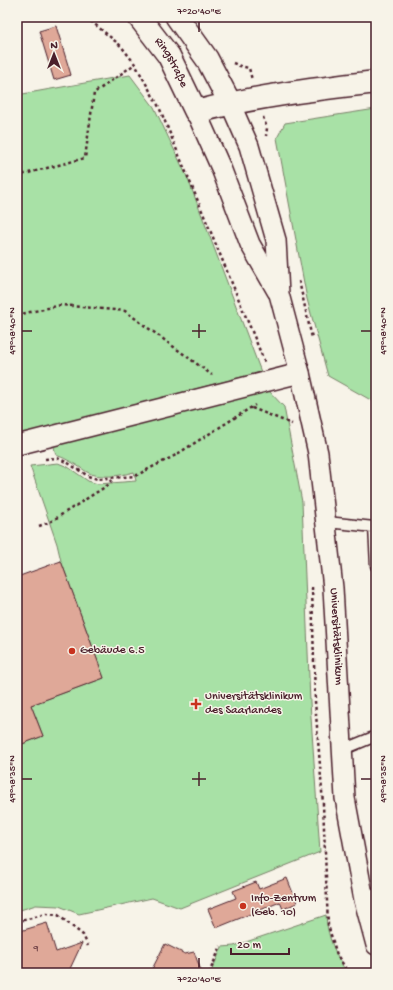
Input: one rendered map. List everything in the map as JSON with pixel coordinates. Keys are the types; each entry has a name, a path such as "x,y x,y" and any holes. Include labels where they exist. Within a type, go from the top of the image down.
{"street":[{"name":"Ringstraße","path":"139,17 169,56 196,112"},
{"path":"177,17 207,58 230,103 249,146 276,240 279,294"},
{"path":"279,294 250,244 221,168 196,112 230,103 376,82"},
{"name":"Universitätsklinikum","path":"279,294 300,373 318,453 327,522 333,588 345,798 370,897 376,945"},
{"path":"17,445 300,373"}],"lane":[{"path":"327,522 374,527 376,566"},
{"path":"342,750 376,736"}],"path":[{"path":"86,17 121,46 135,64 159,108 272,381"},
{"path":"17,176 85,158 94,93 135,64"},
{"path":"17,315 61,305 125,311 234,390"},
{"path":"57,458 68,462 88,476 97,479 113,479 135,476 174,456 258,404"},
{"path":"251,408 293,424"},
{"path":"291,417 294,432"},
{"path":"39,526 50,522 108,485 113,479"},
{"path":"312,582 315,701 328,926 338,955 349,973"},
{"path":"17,922 46,914 58,915 83,935 88,946"},
{"path":"212,973 210,971 221,946"}],"green space":[{"path":"130,75 154,107 188,179 261,372 17,435 17,95"},
{"path":"376,109 376,403 328,376 307,299 277,138 285,123"},
{"name":"Universitätsklinikum des Saarlandes","path":"269,391 284,407 302,502 310,702 320,852 180,908 152,898 79,914 59,906 36,905 17,911 17,746 43,736 31,705 104,678 61,561 57,544 30,466 58,463 68,467 88,481 98,484 136,481 134,472 123,475 97,476 87,472 68,460 56,455 53,443"},
{"path":"326,915 328,931 333,946 347,973 211,972 222,947 234,946"}],"building":[{"path":"56,26 71,75 54,80 39,31"},
{"name":"Gebäude 6.5","path":"61,561 104,678 31,705 43,736 17,746 17,577"},
{"name":"Info-Zentrum (Geb. 10)","path":"287,878 297,903 283,909 280,902 216,928 208,909 236,898 233,891 256,882 259,889"},
{"path":"47,923 56,952 82,943 68,973 17,973 17,932"},
{"path":"165,944 185,954 194,952 202,973 150,973"}],"place":[{"name":"Gebäude 6.5","path":"72,651"},
{"name":"Universitätsklinikum des Saarlandes","path":"196,704"},
{"name":"Info-Zentrum (Geb. 10)","path":"243,906"}]}
